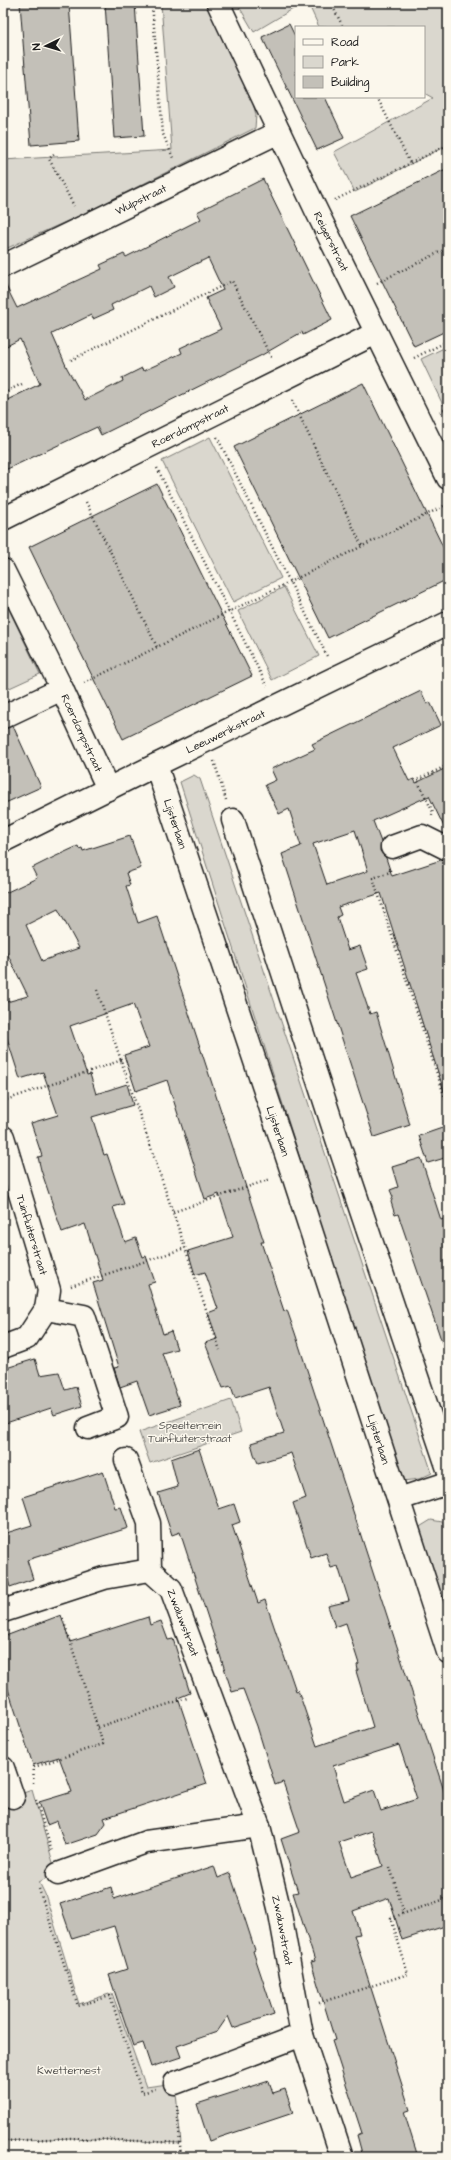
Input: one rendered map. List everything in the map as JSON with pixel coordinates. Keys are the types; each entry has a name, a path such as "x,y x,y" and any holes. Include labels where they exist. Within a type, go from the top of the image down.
{"street":[{"name":"Reigerstraat","path":"218,3 316,210 448,478"},
{"name":"Wulpstraat","path":"3,266 279,132"},
{"name":"Roerdompstraat","path":"3,519 376,333"},
{"name":"Roerdompstraat","path":"3,570 63,691 108,789"},
{"name":"Leeuwerikstraat","path":"3,842 277,705 448,623"},
{"path":"3,717 63,691"},
{"name":"Lijsterlaan","path":"156,765 292,1172 448,1652"},
{"path":"233,820 339,1147 448,1469"},
{"path":"392,848 422,836 448,849"},
{"name":"Tuinfluiterstraat","path":"3,1137 48,1300"},
{"path":"3,1347 27,1338 48,1300 84,1316 117,1418 88,1428"},
{"path":"3,1611 104,1578 150,1570 148,1523 126,1460"},
{"path":"399,1499 448,1483"},
{"name":"Zwaluwstraat","path":"150,1570 171,1589 259,1826 278,1908 296,2011 302,2035 342,2157"},
{"path":"3,1768 12,1796"},
{"path":"58,1874 146,1842 259,1826"},
{"path":"175,2082 302,2035"}],"path":[{"path":"152,3 163,134 182,178"},
{"path":"331,3 342,26"},
{"path":"378,98 410,163"},
{"path":"316,210 448,145"},
{"path":"54,154 49,159 85,226"},
{"path":"356,292 448,248"},
{"path":"71,360 232,281 282,380 362,546"},
{"path":"393,368 448,341"},
{"path":"3,393 22,384"},
{"path":"207,417 337,676"},
{"path":"146,448 277,705"},
{"path":"77,482 157,647"},
{"path":"63,691 157,647 448,504"},
{"path":"207,740 233,820"},
{"path":"422,836 433,812 417,780 448,765"},
{"path":"392,848 390,872 373,878 448,1107"},
{"path":"97,990 220,1350"},
{"path":"3,1101 122,1060"},
{"path":"173,1212 292,1172"},
{"path":"48,1300 70,1287 185,1248"},
{"path":"55,1593 103,1744 34,1767 33,1789 58,1874 37,1881 78,2006 110,1996 142,2093 175,2082 181,2157"},
{"path":"98,1727 209,1690"},
{"path":"12,1796 33,1789"},
{"path":"390,1867 404,1913"},
{"path":"296,2011 408,1974 390,1918 448,1898"},
{"path":"6,2141 71,2138 180,2143"}],"green space":[{"path":"161,3 208,3 253,103 256,115 255,128 83,214 3,250 3,160 172,150"},
{"path":"237,3 303,3 254,32"},
{"path":"308,3 440,3 448,6 448,145 355,192 334,152 433,98 425,94 425,26 319,26"},
{"path":"448,346 448,403 443,405 421,359"},
{"path":"210,437 281,578 233,602 162,461"},
{"path":"284,587 319,656 272,680 238,611"},
{"path":"3,597 40,674 3,691"},
{"path":"194,775 200,779 432,1473 419,1479 403,1481 180,782"},
{"name":"Speelterrein Tuinfluiterstraat","path":"231,1400 241,1432 150,1463 139,1432"},
{"path":"431,1520 448,1523 448,1628 418,1528"},
{"name":"Kwetternest","path":"32,1790 56,1873 39,1882 45,1894 79,2004 112,1993 146,2087 175,2083 181,2143 71,2138 3,2141 3,1800"}],"building":[{"path":"20,3 69,3 79,141 31,145"},
{"path":"105,3 135,3 144,136 114,138"},
{"path":"289,24 295,36 295,98 325,98 344,138 317,150 262,37"},
{"path":"448,168 448,330 414,346 350,216"},
{"path":"263,179 332,320 303,335 302,332 262,355 101,435 97,427 3,471 3,402 40,384 20,339 3,348 3,280 17,308 102,269 100,265 124,254 126,257 201,219 197,212","holes":["208,258 223,290 206,298 221,329 180,348 182,353 143,371 142,368 122,378 123,381 85,400 67,368 52,334 91,315 93,319 113,310 111,305 149,286 154,297 174,287 169,277"]},
{"path":"363,383 448,557 448,579 328,638 234,447"},
{"path":"157,484 252,676 123,739 29,547"},
{"path":"421,691 427,704 430,702 441,725 393,748 409,781 414,779 416,783 448,767 448,835 429,796 373,821 381,842 380,851 386,858 392,876 441,860 448,861 448,1090 444,1091 381,893 338,907 341,915 337,917 348,950 360,946 368,969 356,973 370,1014 376,1012 410,1125 374,1137 282,854 301,846 289,809 279,814 265,785 276,780 271,769 315,749 312,744","holes":["355,830 368,871 327,885 313,844"]},
{"path":"13,726 41,787 3,804 3,729"},
{"path":"130,836 141,868 126,873 130,885 126,886 138,923 157,916 264,1242 261,1242 284,1311 287,1310 295,1333 448,1803 448,1925 402,1940 389,1898 353,1911 360,1934 354,1935 410,2110 404,2112 418,2157 363,2157 357,2135 362,2133 332,2041 335,2040 311,1962 315,1961 293,1893 298,1892 281,1839 300,1832 283,1782 275,1785 257,1726 243,1689 232,1692 180,1532 172,1535 158,1493 178,1487 171,1459 199,1449 219,1509 234,1504 240,1522 232,1525 258,1603 265,1600 296,1691 298,1690 317,1746 373,1727 356,1671 358,1670 357,1665 359,1664 346,1623 335,1627 328,1606 349,1601 338,1566 331,1568 326,1553 311,1558 293,1503 306,1498 291,1453 258,1463 254,1454 251,1443 284,1433 269,1387 235,1398 231,1386 223,1388 205,1343 217,1339 208,1313 218,1309 205,1272 195,1275 188,1251 233,1237 219,1194 205,1199 167,1080 136,1091 124,1055 149,1047 133,1004 70,1026 87,1075 90,1074 96,1094 127,1084 133,1105 92,1117 104,1155 107,1154 124,1204 113,1207 125,1242 136,1238 143,1257 146,1256 155,1282 148,1284 163,1334 171,1331 177,1349 162,1353 180,1405 149,1415 137,1381 120,1387 114,1368 119,1367 93,1283 103,1280 85,1224 62,1232 41,1170 38,1157 42,1156 31,1123 58,1115 43,1072 20,1079 3,1026 3,1003 28,996 3,945 3,894 37,878 32,868 78,846 79,849 82,848 83,851","holes":["58,909 79,948 42,961 26,925","399,1745 417,1799 381,1811 374,1790 344,1801 333,1766","372,1831 383,1866 351,1877 339,1842"]},
{"path":"448,1126 448,1157 428,1163 419,1136"},
{"path":"421,1158 441,1220 448,1217 448,1350 445,1351 398,1214 395,1215 391,1202 393,1197 390,1190 398,1187 392,1167"},
{"path":"35,1359 40,1375 59,1372 65,1390 76,1387 82,1406 54,1415 51,1408 3,1424 3,1369"},
{"path":"103,1471 115,1508 121,1507 128,1528 27,1560 33,1579 10,1587 3,1563 3,1534 32,1525 23,1497"},
{"path":"61,1615 70,1642 148,1617 150,1625 161,1621 168,1640 173,1639 190,1693 178,1698 207,1784 104,1818 106,1823 98,1834 65,1845 57,1821 47,1825 39,1802 72,1792 59,1757 33,1765 6,1683 3,1684 3,1637"},
{"path":"214,1866 218,1878 230,1873 255,1950 253,1951 274,2014 233,2028 228,2016 217,2032 177,2046 181,2057 151,2067 143,2043 133,2046 109,1975 127,1969 114,1926 72,1939 60,1904 111,1887 114,1899"},
{"path":"269,2081 273,2093 285,2089 293,2113 209,2141 197,2104"}]}
